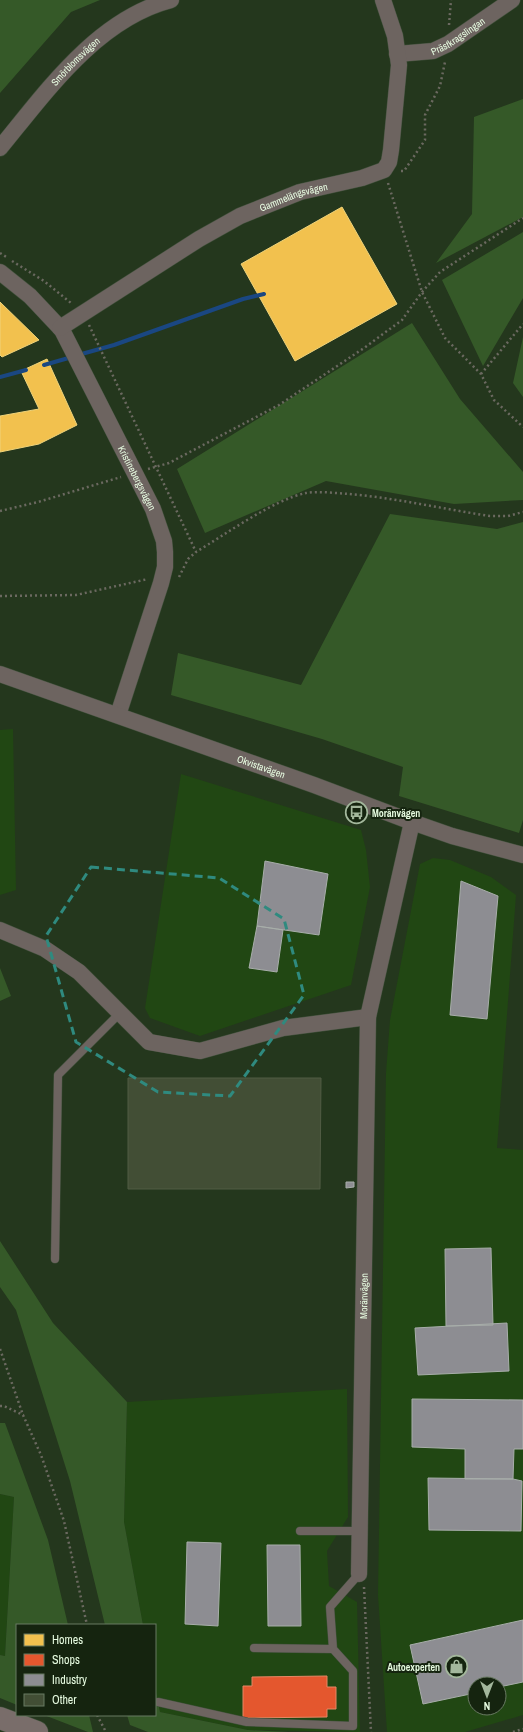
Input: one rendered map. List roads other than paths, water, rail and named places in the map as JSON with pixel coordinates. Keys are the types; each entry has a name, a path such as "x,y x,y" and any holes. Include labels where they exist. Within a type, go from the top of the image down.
{"main road":[{"path":"0,1718 38,1732"}],"street":[{"name":"Smörblomsvägen","path":"0,148 40,99 79,56 116,26 153,5 171,0"},
{"path":"383,0 394,36 397,54"},
{"name":"Prästkragslingan","path":"397,54 433,51 448,44 512,0"},
{"name":"Gammelängsvägen","path":"60,328 199,239 240,216 300,192 362,178 384,170 389,162 391,150 399,65 397,54"},
{"name":"Kristinebergsvägen","path":"0,272 30,296 60,328 152,509 164,541 166,552 165,567 161,583 118,715"},
{"name":"Okvistavägen","path":"0,674 314,784 452,836 523,855"},
{"name":"Moränvägen","path":"359,1574 368,1017 412,822"},
{"path":"0,930 45,949 79,972 149,1042 200,1051 283,1028 368,1017"}],"lane":[{"path":"55,1258 58,1075 120,1013"},
{"path":"300,1531 360,1531"},
{"path":"158,1702 247,1722 353,1726 354,1671 333,1649 330,1607 359,1574"},
{"path":"254,1648 333,1649"}],"waterway":[{"path":"78,355 114,345 243,299 264,294"},
{"path":"44,365 72,357"},
{"path":"0,377 26,370"}],"place":[{"name":"Moränvägen","path":"357,813"},
{"name":"Autoexperten","path":"456,1667"}]}
